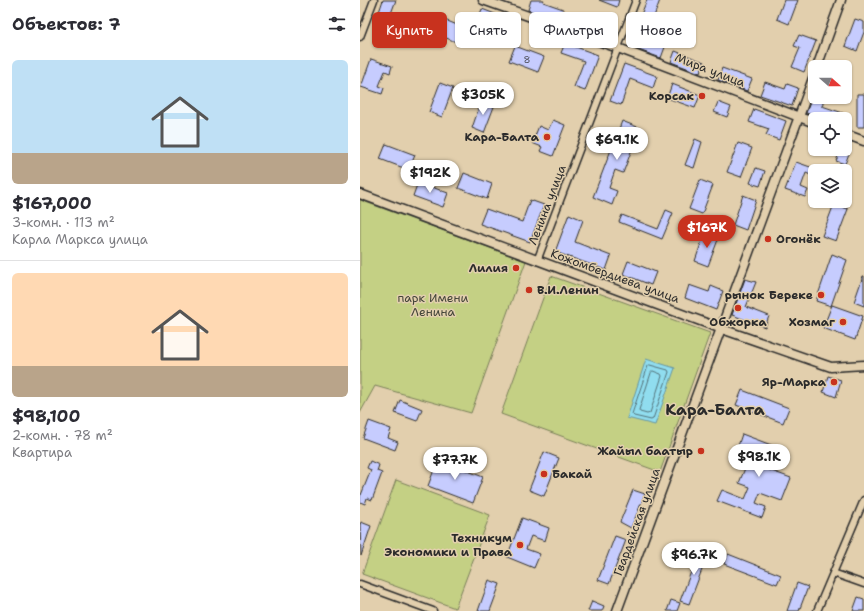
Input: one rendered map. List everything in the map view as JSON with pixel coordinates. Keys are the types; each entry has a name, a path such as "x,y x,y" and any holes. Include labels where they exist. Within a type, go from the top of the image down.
{"street":[{"path":"360,37 374,0"},
{"name":"Мира улица","path":"483,0 529,16"},
{"name":"Ленина улица","path":"538,261 636,0"},
{"path":"820,60 841,0"},
{"name":"Мира улица","path":"618,48 808,121"},
{"name":"Гвардейская улица","path":"617,611 808,93"},
{"path":"852,137 864,141"},
{"name":"Кожомбердиева улица","path":"360,194 722,329 831,366 864,364"},
{"path":"817,611 864,500"},
{"path":"833,573 864,584"},
{"path":"360,584 433,611"}],"green space":[{"name":"парк Имени Ленина","path":"360,200 526,261 471,413 375,386 360,413"},
{"path":"551,276 710,333 660,472 501,414"},
{"path":"396,480 490,515 455,608 362,574"}],"water":[{"path":"646,359 675,368 655,425 627,418"}],"building":[{"path":"383,0 396,0 392,12 379,12"},
{"path":"531,0 544,0 543,2 563,9 562,12 534,12 528,10"},
{"path":"599,0 619,0 617,7"},
{"path":"647,0 660,0 656,12 642,12"},
{"path":"784,0 798,0 789,24 777,19"},
{"path":"482,9 490,12 481,12"},
{"path":"855,19 864,22 864,32 857,51 845,46"},
{"path":"447,21 455,24 455,42 447,38"},
{"path":"799,35 816,41 804,72 792,67 800,48 794,46"},
{"path":"514,48 520,48 544,57 538,72 509,61"},
{"path":"563,48 579,48 598,55 585,91 574,87 584,61 561,53"},
{"path":"633,48 665,48 661,58"},
{"path":"675,51 704,62 700,73 671,62"},
{"path":"371,59 392,66 390,73 385,71 379,86 384,88 382,94 361,87"},
{"path":"624,64 657,76 653,88 630,79 621,105 610,101"},
{"path":"722,68 752,79 747,91 718,80"},
{"path":"765,82 785,89 787,84 798,88 792,106 760,95"},
{"path":"440,83 453,88 442,117 429,112"},
{"path":"672,84 700,95 695,108 667,98"},
{"path":"857,94 864,94 864,127 857,127"},
{"path":"482,99 495,104 484,133 472,128"},
{"path":"718,102 731,107 727,117 714,112"},
{"path":"809,104 823,104 822,106 840,112 808,112 808,114 806,113"},
{"path":"754,109 786,121 779,140 766,135 769,129 749,122"},
{"name":"Кара-Балта","path":"553,120 565,125 553,156 540,151 542,147 532,143 539,126 548,130"},
{"path":"622,121 640,128 623,173 615,170 609,188 617,191 612,205 593,197"},
{"path":"695,139 702,142 694,168 685,165"},
{"path":"738,143 752,148 741,177 727,172"},
{"path":"386,144 415,155 409,170 380,159"},
{"path":"838,156 848,156 845,164 836,161"},
{"path":"796,162 808,166 808,174 806,173 801,187 808,190 805,197 785,190"},
{"path":"756,168 765,171 760,186 750,183"},
{"path":"464,173 492,184 487,199 458,188"},
{"path":"700,180 713,185 702,214 689,209"},
{"path":"418,182 448,193 443,207 413,196"},
{"path":"743,195 756,200 746,230 733,225"},
{"path":"530,200 544,205 530,242 480,224 486,209 522,222"},
{"path":"832,208 848,209 836,241 822,236"},
{"path":"666,210 673,213 662,239 619,222 622,215 658,229"},
{"path":"569,214 583,220 575,242 611,256 606,270 555,252"},
{"path":"705,232 719,237 708,266 695,261"},
{"path":"832,254 847,260 831,306 816,301"},
{"path":"628,261 656,272 651,285 623,274"},
{"path":"864,276 864,306 854,302"},
{"path":"745,279 756,282 746,307 769,316 765,327 732,315"},
{"path":"689,285 709,292 711,286 723,291 716,310 685,298"},
{"name":"Хозмаг","path":"832,305 863,316 855,340 823,328"},
{"path":"828,376 841,380 836,397 823,392"},
{"path":"742,390 789,408 783,423 736,405"},
{"path":"400,400 422,409 417,421 395,413"},
{"path":"369,421 391,429 388,438 398,442 395,450 363,438"},
{"path":"742,434 787,451 782,463 773,459 769,470 791,478 782,501 760,493 756,503 766,507 762,518 717,501 722,490 745,499 750,487 739,483 748,461 758,465 761,455 738,446"},
{"name":"Бакай","path":"544,452 559,458 544,496 529,490"},
{"path":"438,459 483,477 473,503 428,486"},
{"path":"370,461 379,465 377,471 382,473 372,500 367,498 365,504 360,502 360,495 371,470 367,468"},
{"path":"633,490 645,494 631,528 620,522"},
{"name":"Техникум Экономики и Права","path":"522,518 549,528 545,541 531,536 526,549 540,554 534,568 507,557"},
{"path":"361,522 371,526 361,556 360,525"},
{"path":"615,536 626,540 609,584 598,580"},
{"path":"700,548 709,551 689,604 680,601"},
{"path":"728,554 781,575 777,584 724,564"},
{"path":"489,580 500,584 490,611 478,611"},
{"path":"797,583 808,587 799,611 787,611"},
{"path":"858,597 864,599 864,611 853,611"},
{"path":"671,600 680,603 677,611 667,611"},
{"path":"592,601 604,606 602,611 588,611"}],"place":[{"name":"Корсак","path":"702,96"},
{"name":"Кара-Балта","path":"547,137"},
{"name":"Огонёк","path":"768,239"},
{"name":"Лилия","path":"516,268"},
{"name":"В.И.Ленин","path":"529,290"},
{"name":"рынок Береке","path":"821,295"},
{"name":"Обжорка","path":"738,308"},
{"name":"Хозмаг","path":"843,322"},
{"name":"Яр-Марка","path":"834,382"},
{"name":"Жайыл баатыр","path":"701,451"},
{"name":"Бакай","path":"544,474"},
{"name":"Техникум Экономики и Права","path":"520,545"}],"district":[{"name":"Кара-Балта","path":"715,409"}]}
